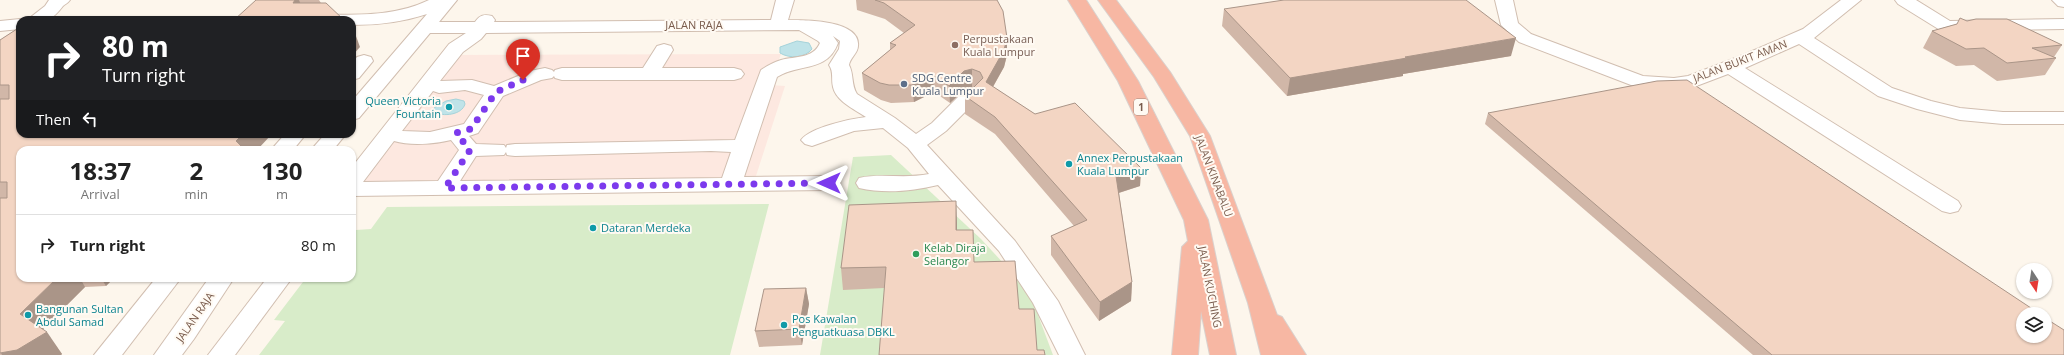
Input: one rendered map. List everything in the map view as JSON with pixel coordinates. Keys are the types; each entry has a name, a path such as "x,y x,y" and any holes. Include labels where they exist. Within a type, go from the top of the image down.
{"highway":[{"name":"1","path":"1076,0 1128,81 1196,220"},
{"name":"JALAN KINABALU","path":"1107,0 1163,76 1200,136 1261,303"},
{"path":"1186,355 1196,220"},
{"name":"JALAN KUCHING","path":"1196,220 1224,355"},
{"path":"1261,303 1274,355"},
{"path":"1261,303 1293,355"}],"street":[{"path":"42,16 54,8 53,5 61,0"},
{"path":"356,19 408,15 431,7 442,0"},
{"path":"356,109 448,0"},
{"path":"778,25 785,0"},
{"name":"JALAN BUKIT AMAN","path":"1504,0 1510,25 1525,38 1638,81 1654,84 1674,84 1692,81 1800,38 1852,0"},
{"path":"1904,0 1946,26 2064,24"},
{"path":"356,178 395,137 432,87 456,48 474,35 486,20"},
{"name":"JALAN RAJA","path":"425,28 486,20 677,25 803,25 834,30 848,38 850,44 847,52 840,60 838,65 842,70 843,88 850,98 888,122 915,144 943,178 1011,251 1045,301 1072,355"},
{"path":"649,74 677,25"},
{"path":"395,137 439,136 471,129 496,92 537,74 768,74 787,64 808,62 822,55 828,50 829,43 825,37 809,31 803,25"},
{"path":"1800,38 1885,92 1924,105 1960,114 2003,118 2064,118"},
{"path":"1729,66 1950,206"},
{"path":"731,183 768,74"},
{"path":"432,87 465,86 496,92"},
{"path":"915,144 939,127 972,94"},
{"path":"812,140 840,128 866,122 888,122"},
{"path":"439,136 470,150 505,150 731,183 829,183"},
{"path":"286,146 292,138"},
{"path":"326,146 332,138"},
{"path":"356,189 445,188 711,146 744,146"},
{"path":"445,188 470,150"},
{"path":"867,183 913,184 943,178"},
{"path":"107,355 166,282"},
{"name":"JALAN RAJA","path":"167,355 186,333 219,282"},
{"path":"221,355 277,282"}],"shaded area":[{"path":"781,54 770,85 785,86 755,179 356,182 449,55"}],"green space":[{"name":"Kelab Diraja Selangor","path":"891,155 981,239 1029,291 1053,355 820,355 853,157"},
{"path":"769,204 730,355 259,355 285,321 274,320 303,282 356,282 356,230 371,229 387,207"}],"water":[{"path":"797,41 809,43 812,49 809,52 797,57 780,53 780,47"},
{"name":"Queen Victoria Fountain","path":"456,99 464,101 465,104 460,111 447,115 434,112 434,108 446,101"}],"building":[{"path":"256,0 295,0 293,3 326,3 340,16 238,16"},
{"path":"875,0 997,0 1003,11 1007,38 1004,50 986,82 1035,114 1075,103 1141,168 1116,176 1132,282 1100,302 1051,236 1087,220 995,117 965,96 983,78 980,72 972,69 964,71 949,86 933,75 912,85 889,85 880,83 862,73 896,45 890,43 915,25 884,3"},
{"path":"1284,0 1466,0 1516,38 1290,78 1224,9"},
{"path":"1960,18 1967,21 1976,19 2007,19 2062,45 2032,48 2056,58 2007,63 1984,48 1966,49 1932,31 1957,24"},
{"path":"16,30 16,138 239,138 236,141 241,146 16,146 16,282 53,282 20,314 47,332 17,350 0,353 0,198 7,198 7,182 0,182 0,99 9,99 9,85 0,85 0,40"},
{"path":"1687,80 2029,307 2016,307 2016,343 2052,343 2052,322 2064,330 2064,355 1772,355 1488,113 1657,81"},
{"name":"Kelab Diraja Selangor","path":"956,201 956,230 973,230 974,262 1015,261 1019,309 1034,309 1037,350 1044,350 1045,355 879,355 886,267 841,268 849,205"},
{"path":"806,288 799,329 755,331 764,289"}],"place":[{"name":"Perpustakaan Kuala Lumpur","path":"955,45"},
{"name":"SDG Centre Kuala Lumpur","path":"904,84"},
{"name":"Queen Victoria Fountain","path":"449,107"},
{"name":"Annex Perpustakaan Kuala Lumpur","path":"1069,164"},
{"name":"Dataran Merdeka","path":"593,228"},
{"name":"Kelab Diraja Selangor","path":"916,254"},
{"name":"Bangunan Sultan Abdul Samad","path":"28,315"},
{"name":"Pos Kawalan Penguatkuasa DBKL","path":"784,325"}],"route":[{"path":"523,80 496,92 471,129 456,133 470,150 445,188 792,182 829,183"}]}
